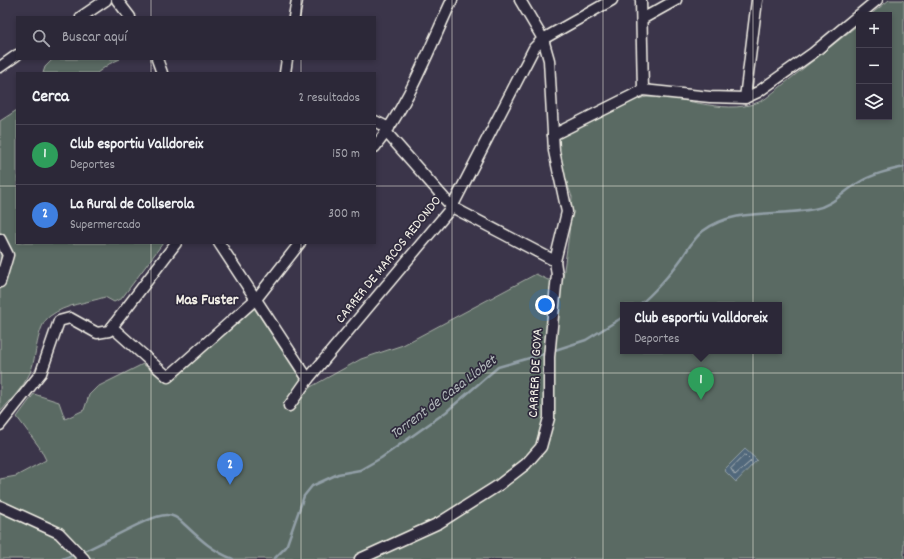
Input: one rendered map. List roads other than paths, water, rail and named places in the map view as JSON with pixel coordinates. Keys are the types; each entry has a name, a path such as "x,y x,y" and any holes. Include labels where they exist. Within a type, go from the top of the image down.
{"street":[{"path":"82,16 106,0"},
{"path":"117,0 129,16"},
{"path":"294,16 297,0"},
{"path":"376,146 388,130 404,101 452,0"},
{"name":"CARRER DE GOYA","path":"360,559 439,523 499,485 526,464 541,446 549,418 549,357 557,275 555,261 567,212 554,151 550,101 550,60 543,39 520,0"},
{"path":"543,39 612,0"},
{"path":"641,0 643,90"},
{"path":"642,19 676,0"},
{"path":"745,98 757,0"},
{"path":"553,135 643,90 710,97 745,98 758,92 813,53 877,0"},
{"name":"CARRER DE MARCOS REDONDO","path":"289,406 308,379 452,207 534,48 543,39"},
{"path":"0,67 16,56"},
{"path":"157,60 162,72"},
{"path":"285,72 287,60"},
{"path":"376,122 388,130 452,207 555,261"},
{"path":"0,239 8,255 0,282"},
{"path":"0,425 40,373 59,321 70,318 97,333 109,331 175,244"},
{"path":"220,244 257,298 308,379"},
{"path":"112,327 168,377 257,298 299,244"},
{"path":"0,506 59,533 84,559"}],"water":[{"path":"745,449 757,460 736,482 724,470"}],"waterway":[{"name":"Torrent de Casa Llobet","path":"642,302 667,276 697,237 715,223 742,216 814,209 832,202 869,177 904,167"},
{"name":"Torrent de Casa Llobet","path":"552,351 586,340 620,319"},
{"name":"Torrent de Casa Llobet","path":"274,559 286,547 304,496 312,486 338,474 360,470 381,458 446,412 498,367 547,353"},
{"name":"Torrent de Casa Llobet","path":"82,552 138,524 150,519 167,515 178,519 212,548 233,559"},
{"name":"Torrent de Casa Llobet","path":"62,559 76,554"}],"place":[{"name":"Club esportiu Valldoreix","path":"701,400"},
{"name":"La Rural de Collserola","path":"230,485"}],"district":[{"name":"Mas Fuster","path":"207,301"}]}
